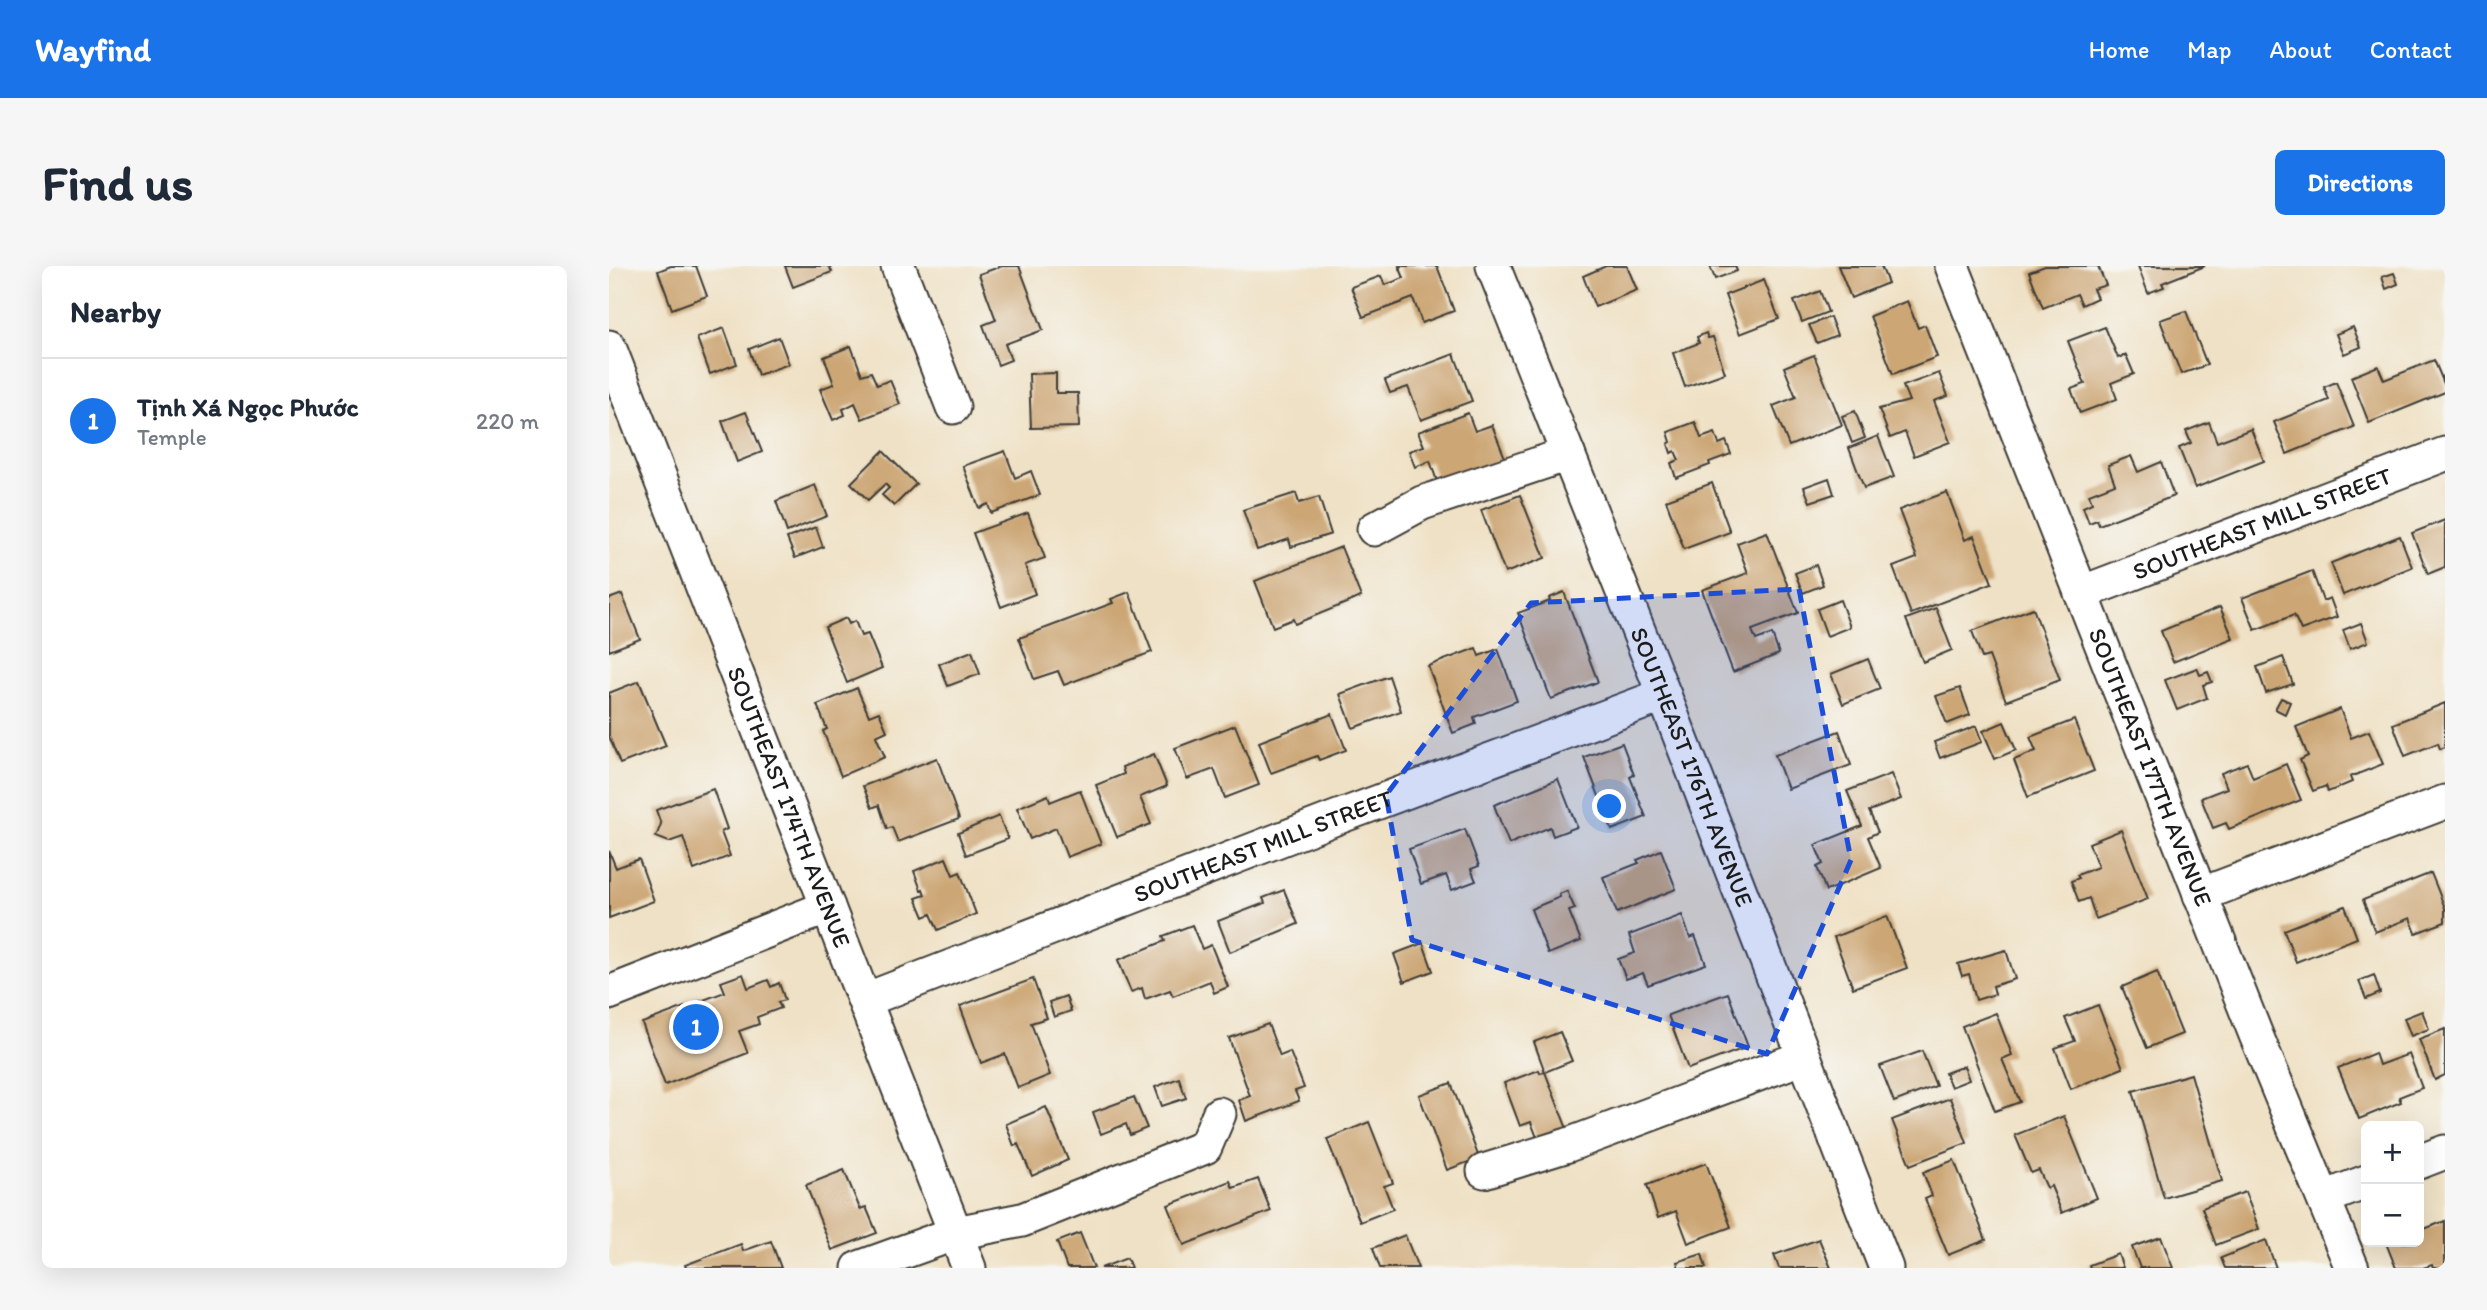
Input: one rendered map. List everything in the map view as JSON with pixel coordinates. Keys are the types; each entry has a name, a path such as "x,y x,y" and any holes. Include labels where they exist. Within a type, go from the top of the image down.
{"street":[{"path":"898,266 953,407"},
{"name":"SOUTHEAST 176TH AVENUE","path":"1493,266 1664,695 1886,1268"},
{"name":"SOUTHEAST 177TH AVENUE","path":"1952,266 2200,895 2352,1268"},
{"name":"SOUTHEAST 174TH AVENUE","path":"609,347 969,1268"},
{"path":"1374,529 1422,503 1568,454"},
{"name":"SOUTHEAST MILL STREET","path":"2081,593 2445,454"},
{"name":"SOUTHEAST MILL STREET","path":"865,1000 1333,819 1664,695"},
{"path":"2200,895 2445,802"},
{"path":"609,993 828,906"},
{"path":"1484,1171 1568,1145 1804,1057"},
{"path":"896,1238 953,1226 1022,1220 1205,1147 1219,1114"},
{"path":"2424,1160 2445,1152"},
{"path":"2324,1198 2361,1184"},
{"path":"859,1268 953,1226"}],"highlighted area":[{"path":"1799,589 1851,860 1767,1054 1412,940 1386,795 1531,603"}],"building":[{"path":"671,266 696,266 707,296 672,309 658,271"},
{"path":"785,266 829,266 832,272 793,287"},
{"path":"1002,266 1019,266 1043,330 1005,344 1011,360 998,365 983,325 996,320 979,274"},
{"path":"1399,266 1437,266 1454,311 1422,323 1413,298 1363,317 1351,287 1381,276 1385,285 1404,278"},
{"path":"1606,266 1627,266 1637,290 1595,307 1583,276"},
{"path":"1710,266 1735,266 1737,271 1715,279"},
{"path":"1838,266 1881,266 1888,283 1851,298"},
{"path":"2045,266 2098,266 2106,285 2093,289 2097,298 2082,305 2077,294 2043,308 2029,272"},
{"path":"2138,266 2205,266 2162,283 2164,287 2148,293"},
{"path":"2394,273 2398,284 2386,289 2382,277"},
{"path":"1764,280 1779,319 1740,334 1725,295"},
{"path":"1820,291 1828,312 1802,322 1794,301"},
{"path":"1907,301 1918,328 1925,325 1937,357 1893,374 1870,316"},
{"path":"2186,311 2207,365 2181,374 2160,320"},
{"path":"1830,317 1837,335 1817,343 1809,325"},
{"path":"2105,327 2118,358 2126,355 2134,374 2111,383 2117,399 2080,413 2071,389 2085,384 2068,341"},
{"path":"2353,327 2361,347 2344,354 2336,334"},
{"path":"724,328 737,364 710,374 697,338"},
{"path":"1706,333 1708,338 1713,337 1725,373 1685,387 1673,353 1699,343 1697,337"},
{"path":"779,337 789,364 758,375 749,349"},
{"path":"851,346 862,375 871,372 877,385 890,380 900,404 862,419 855,403 843,409 845,415 833,420 820,389 834,384 824,357"},
{"path":"1454,354 1472,401 1421,420 1408,387 1390,393 1385,380"},
{"path":"1814,355 1842,425 1789,446 1773,406 1796,397 1784,367"},
{"path":"2434,360 2445,392 2369,423 2351,377 2378,366 2384,380"},
{"path":"1056,373 1056,393 1078,393 1079,427 1031,428 1029,374"},
{"path":"1939,373 1948,396 1934,401 1950,442 1914,456 1905,432 1890,438 1879,409 1909,401 1903,386"},
{"path":"2336,382 2354,427 2287,454 2274,422 2329,400 2324,387"},
{"path":"1855,411 1865,438 1852,443 1842,416"},
{"path":"746,412 762,452 737,462 722,421"},
{"path":"1468,413 1475,431 1492,425 1505,458 1438,484 1430,461 1415,467 1409,451 1424,446 1418,432"},
{"path":"1695,422 1701,438 1715,433 1719,444 1726,441 1731,454 1676,478 1671,463 1679,460 1675,451 1671,453 1668,432"},
{"path":"2209,422 2217,442 2251,429 2264,461 2195,488 2179,448 2191,443 2186,431"},
{"path":"1878,436 1894,477 1864,488 1849,448"},
{"path":"883,451 916,484 894,506 882,495 889,488 885,484 868,500 851,483"},
{"path":"1005,451 1015,478 1031,471 1040,495 991,513 988,504 979,508 963,466"},
{"path":"2131,456 2138,472 2161,462 2174,496 2099,525 2097,520 2089,523 2083,507 2092,503 2089,494 2115,484 2108,465"},
{"path":"1829,478 1834,494 1810,502 1804,487"},
{"path":"1712,483 1730,532 1684,549 1666,500"},
{"path":"815,485 827,516 787,532 776,501"},
{"path":"1947,492 1965,540 1974,536 1992,583 1911,614 1893,567 1917,558 1899,510"},
{"path":"1296,493 1299,503 1319,497 1331,534 1291,547 1289,539 1257,550 1243,510"},
{"path":"1520,495 1545,558 1505,573 1481,510"},
{"path":"1028,513 1045,558 1025,565 1035,594 1001,607 973,533"},
{"path":"2445,520 2445,567 2428,574 2412,533"},
{"path":"816,527 823,547 795,558 787,538"},
{"path":"1767,532 1798,613 1752,630 1756,640 1772,634 1779,654 1733,672 1702,590 1748,573 1737,543"},
{"path":"2400,536 2412,567 2343,595 2331,563"},
{"path":"1341,547 1361,597 1295,624 1293,619 1273,627 1255,581"},
{"path":"1816,565 1823,585 1803,593 1795,573"},
{"path":"2312,571 2323,601 2330,598 2337,617 2301,630 2294,615 2255,630 2242,598"},
{"path":"1129,592 1152,652 1064,685 1058,671 1034,679 1019,638 1113,603 1111,599"},
{"path":"1564,592 1598,682 1551,699 1518,613 1550,601 1549,598"},
{"path":"622,594 640,639 609,651 609,599"},
{"path":"1840,600 1850,627 1827,636 1817,609"},
{"path":"2220,607 2233,638 2173,662 2161,631"},
{"path":"1936,608 1952,650 1923,662 1906,619"},
{"path":"2033,608 2060,680 2006,701 1989,656 1982,658 1972,631"},
{"path":"846,618 849,624 855,621 861,636 868,634 882,668 847,683 825,627"},
{"path":"2361,623 2368,642 2350,649 2343,630"},
{"path":"1476,648 1479,656 1498,649 1517,701 1474,717 1476,724 1453,733 1428,666"},
{"path":"972,651 980,674 948,686 939,664"},
{"path":"2283,657 2293,684 2266,693 2257,667"},
{"path":"1868,659 1880,689 1843,704 1831,674"},
{"path":"2197,668 2200,675 2208,672 2212,682 2203,685 2207,698 2177,710 2165,680"},
{"path":"1389,676 1401,711 1353,728 1340,694"},
{"path":"639,681 666,746 620,764 609,736 609,693"},
{"path":"857,688 869,716 879,712 887,731 876,736 885,757 841,776 823,731 827,729 817,705"},
{"path":"1960,688 1970,715 1947,724 1936,696"},
{"path":"2281,698 2290,702 2285,714 2275,709"},
{"path":"2445,703 2445,747 2440,749 2438,743 2405,756 2393,724"},
{"path":"2340,709 2351,738 2369,731 2383,764 2350,777 2352,782 2328,792 2326,786 2313,791 2300,760 2308,756 2296,727"},
{"path":"1332,714 1346,750 1319,760 1317,756 1271,773 1259,742"},
{"path":"2074,720 2094,771 2028,797 2014,760 2036,751 2030,737"},
{"path":"2004,722 2016,750 1995,759 1983,731"},
{"path":"1235,725 1259,785 1225,798 1214,769 1187,779 1175,748"},
{"path":"1976,726 1982,742 1940,758 1934,742"},
{"path":"1839,731 1851,765 1788,789 1775,755"},
{"path":"1622,743 1634,775 1630,777 1646,817 1612,830 1584,757"},
{"path":"1154,754 1167,786 1140,797 1151,824 1117,837 1096,785 1124,774 1122,767"},
{"path":"937,758 959,819 898,842 892,827 887,829 879,805 872,808 863,786"},
{"path":"2247,763 2253,778 2286,764 2301,800 2229,829 2226,823 2213,828 2201,798 2227,788 2221,773"},
{"path":"1891,774 1901,799 1869,811 1878,832 1868,837 1881,868 1826,891 1817,867 1823,864 1815,845 1862,826 1847,791"},
{"path":"1558,779 1577,827 1553,836 1550,827 1509,844 1494,805"},
{"path":"713,789 727,829 721,832 730,856 694,870 683,837 669,842 656,837 661,824 656,810"},
{"path":"1080,790 1101,844 1067,857 1056,828 1030,839 1017,808 1048,795 1050,802"},
{"path":"999,816 1008,839 966,855 958,833"},
{"path":"1465,829 1479,866 1471,869 1476,881 1452,890 1446,875 1421,884 1409,849"},
{"path":"2121,830 2148,899 2096,919 2089,898 2079,902 2071,881 2079,878 2077,875 2098,867 2089,843"},
{"path":"1661,850 1676,889 1617,913 1603,877 1639,863 1637,860"},
{"path":"609,851 616,868 639,859 654,901 609,918"},
{"path":"946,858 953,875 960,872 976,914 938,930 931,914 924,917 916,898 925,895 914,871"},
{"path":"2431,873 2445,908 2445,922 2416,933 2410,918 2375,932 2363,900"},
{"path":"1284,890 1298,924 1230,952 1218,921 1265,903 1263,898"},
{"path":"1567,891 1575,909 1569,911 1581,941 1548,954 1531,909 1560,897 1559,894"},
{"path":"2345,906 2357,938 2296,962 2284,930"},
{"path":"1682,915 1690,938 1695,936 1706,964 1648,985 1643,973 1626,979 1618,959 1635,953 1629,935"},
{"path":"1887,916 1907,968 1853,988 1834,937"},
{"path":"1192,925 1202,949 1211,945 1228,987 1214,993 1210,981 1173,996 1170,990 1145,999 1142,988 1131,992 1118,960 1165,941 1163,936"},
{"path":"1423,943 1433,971 1404,982 1394,954"},
{"path":"2006,950 2015,979 1993,986 1995,994 1976,1000 1969,974 1962,976 1958,964"},
{"path":"2157,972 2182,1034 2147,1048 2122,987"},
{"path":"743,974 748,988 768,980 771,987 779,983 785,1000 778,1002 781,1008 757,1017 759,1024 739,1031 748,1053 665,1085 642,1023 725,992 721,982"},
{"path":"2374,975 2380,993 2366,999 2359,981"},
{"path":"1033,979 1047,1018 1031,1023 1050,1075 1018,1088 1005,1054 981,1063 960,1006"},
{"path":"1728,993 1748,1047 1688,1069 1668,1015"},
{"path":"1066,996 1071,1011 1054,1017 1049,1002"},
{"path":"2098,1005 2123,1068 2071,1089 2055,1048 2075,1041 2065,1018"},
{"path":"2422,1011 2429,1029 2411,1036 2404,1018"},
{"path":"1996,1013 2012,1055 2002,1059 2020,1102 1995,1111 1962,1026"},
{"path":"1268,1024 1280,1056 1290,1052 1304,1088 1295,1091 1299,1101 1246,1121 1239,1100 1250,1096 1229,1038"},
{"path":"2445,1029 2445,1075 2435,1080 2419,1039"},
{"path":"1560,1032 1572,1061 1545,1072 1534,1042"},
{"path":"1922,1051 1936,1086 1894,1102 1880,1066"},
{"path":"2375,1053 2379,1065 2409,1054 2422,1088 2399,1097 2401,1102 2359,1119 2338,1068"},
{"path":"1964,1066 1969,1080 1951,1087 1945,1073"},
{"path":"1539,1070 1540,1073 1545,1072 1567,1129 1538,1140 1531,1122 1520,1126 1504,1083"},
{"path":"2191,1074 2222,1181 2164,1198 2133,1091"},
{"path":"1179,1078 1186,1098 1162,1106 1155,1087"},
{"path":"1451,1083 1479,1158 1447,1170 1419,1095"},
{"path":"1134,1097 1147,1128 1130,1135 1126,1124 1101,1134 1093,1112"},
{"path":"1950,1098 1967,1143 1910,1165 1892,1120"},
{"path":"1046,1107 1068,1160 1032,1176 1018,1144 1014,1146 1006,1124"},
{"path":"2064,1116 2097,1198 2062,1213 2051,1186 2047,1188 2039,1170 2031,1173 2015,1135"},
{"path":"1369,1122 1393,1183 1384,1186 1393,1209 1360,1222 1327,1139"},
{"path":"1954,1160 1986,1240 1948,1255 1925,1199 1932,1196 1923,1172"},
{"path":"1706,1163 1731,1227 1688,1243 1676,1211 1658,1218 1647,1185"},
{"path":"844,1170 860,1209 866,1207 877,1233 832,1250 806,1185"},
{"path":"1258,1179 1271,1211 1184,1245 1168,1205 1230,1181 1233,1188"},
{"path":"2245,1192 2259,1229 2216,1245 2202,1208"},
{"path":"2445,1221 2445,1268 2433,1268 2432,1265 2423,1268 2396,1268 2388,1247 2424,1247 2424,1229"},
{"path":"1080,1233 1094,1268 1067,1268 1057,1242"},
{"path":"1405,1235 1418,1268 1380,1268 1373,1248"},
{"path":"2161,1237 2173,1268 2140,1268 2132,1247"},
{"path":"1819,1239 1831,1268 1779,1268 1774,1255"},
{"path":"2266,1240 2276,1268 2225,1268 2221,1258"},
{"path":"771,1241 781,1268 686,1268 685,1265 741,1244 743,1251"},
{"path":"1702,1254 1706,1268 1679,1268 1677,1262"},
{"path":"2118,1254 2123,1268 2090,1268 2089,1265"},
{"path":"1127,1258 1131,1268 1101,1268"}],"place":[{"name":"Tịnh Xá Ngọc Phước","path":"696,1027"}]}
